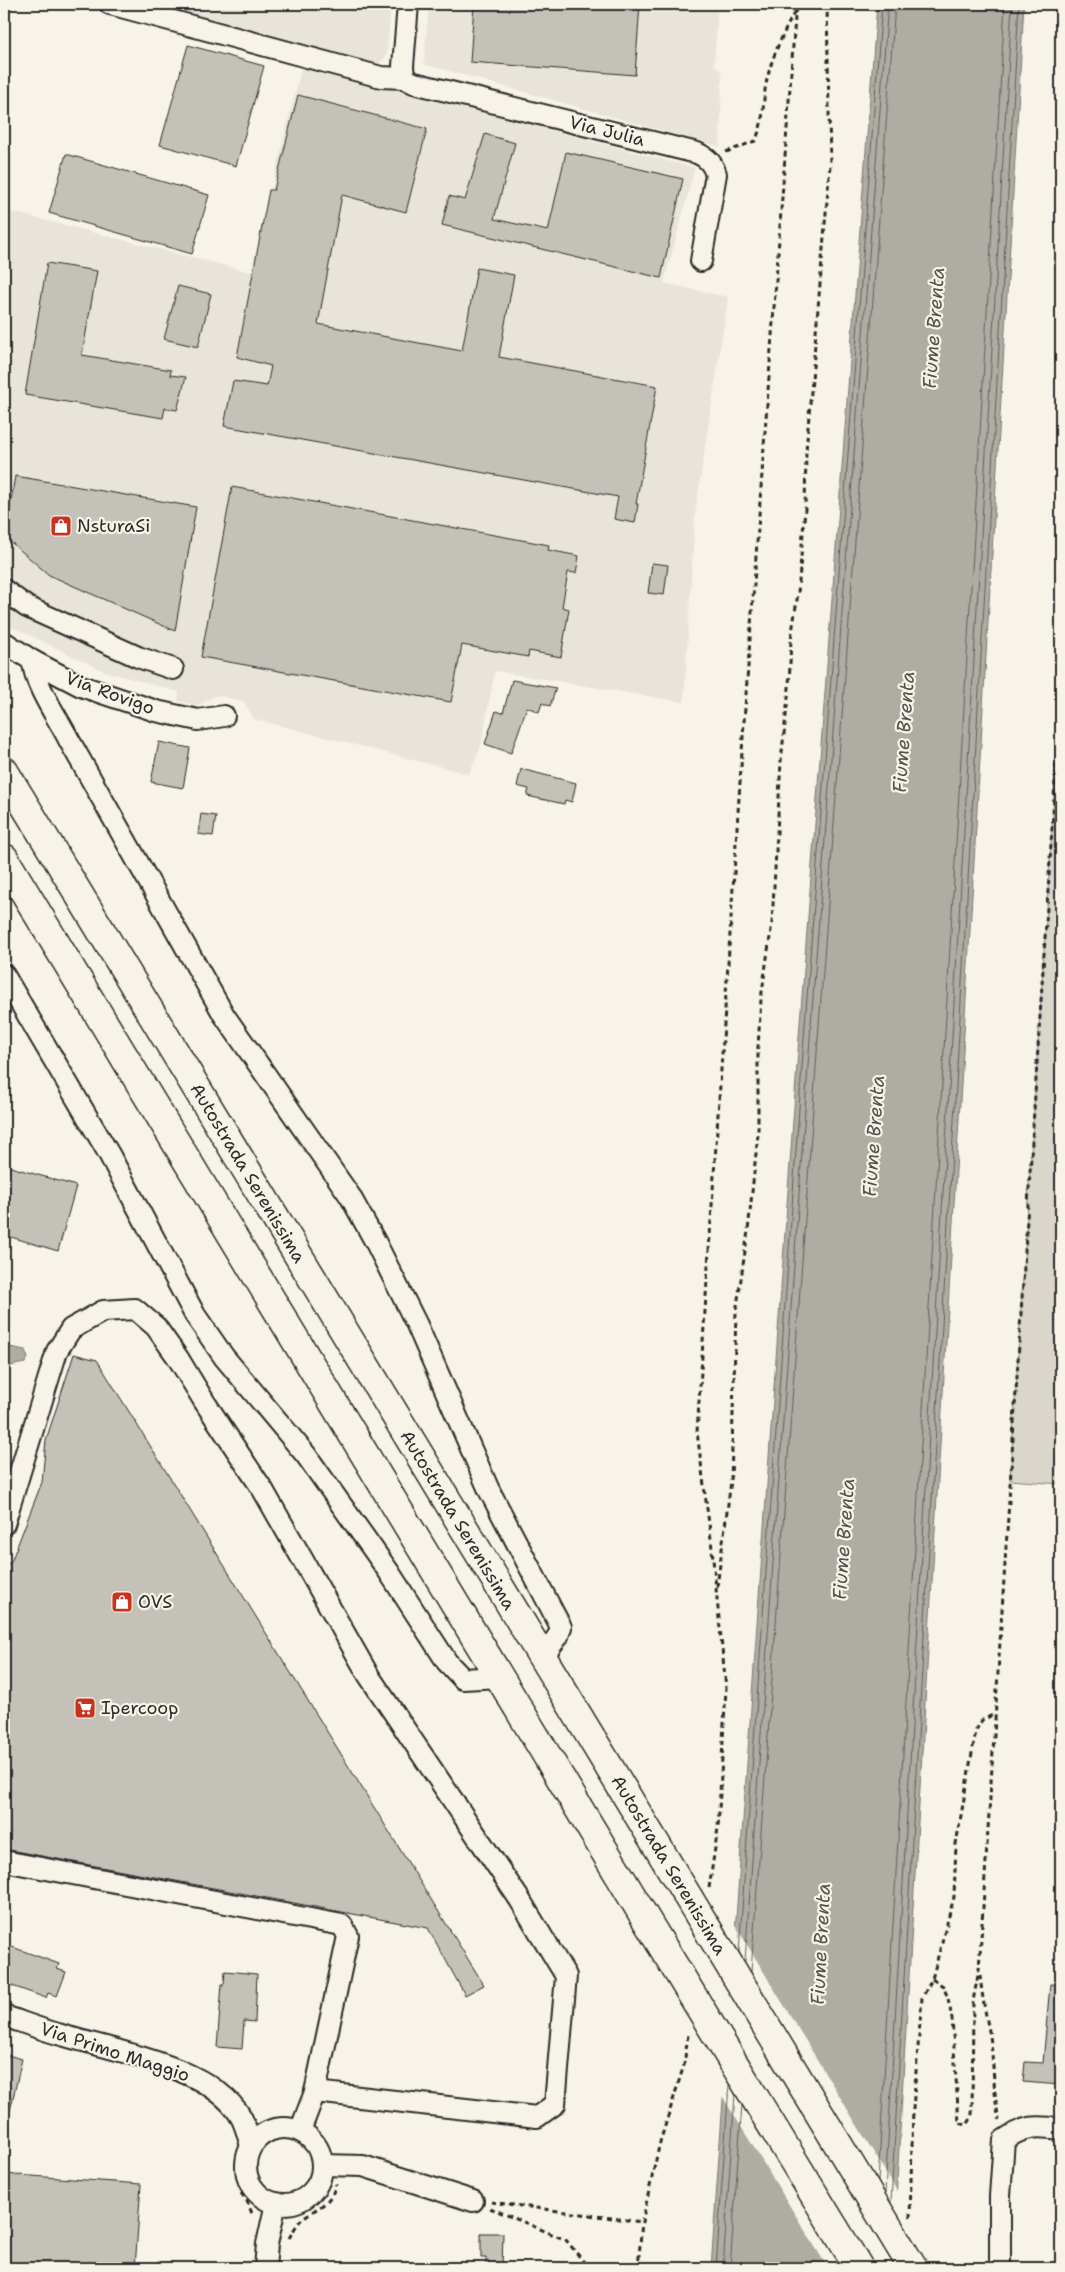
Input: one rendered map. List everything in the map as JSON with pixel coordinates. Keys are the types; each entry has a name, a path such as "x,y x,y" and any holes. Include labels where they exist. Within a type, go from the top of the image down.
{"highway":[{"name":"Autostrada Serenissima","path":"4,771 913,2268"},
{"path":"4,858 859,2268"}],"street":[{"name":"Via Julia","path":"110,4 381,77 404,78 697,153 713,164"},
{"path":"404,78 403,66 408,4"},
{"path":"701,261 715,184 716,174 713,164"},
{"path":"4,590 26,607 138,657 173,670"},
{"name":"Via Rovigo","path":"4,642 33,661 81,686 156,711 198,720 224,716"},
{"path":"33,661 33,668 44,694 224,1015 344,1188 376,1242 421,1334 489,1490 561,1627 558,1636 542,1658"},
{"path":"4,975 109,1154 195,1315 224,1356 306,1455 389,1572 447,1662 463,1679 500,1677"},
{"path":"4,1524 57,1351 71,1329 103,1310 134,1309 156,1327 178,1358 204,1402 263,1490 369,1676 520,1900 566,1976 554,2104 537,2117 314,2092"},
{"path":"4,1861 167,1893 348,1925 314,2092 300,2131"},
{"name":"Via Primo Maggio","path":"4,2016 58,2034 140,2056 195,2076 222,2096 241,2117 251,2146"},
{"path":"1000,2268 1000,2196 1004,2140 1015,2132 1034,2126 1061,2129"},
{"path":"332,2164 321,2176 310,2194 290,2204 276,2203 260,2195 252,2187 246,2167 251,2146 267,2131 289,2128 300,2131 316,2144 332,2164 363,2166 473,2201"},
{"path":"264,2268 266,2244 276,2203"}],"path":[{"path":"711,1539 697,1432 745,712 796,4"},
{"path":"716,1593 731,1481 736,1313 748,1231 758,1134 760,999 772,923 781,761 789,688 791,639 798,593 805,508 806,451 830,165 827,4"},
{"path":"713,164 724,152 740,148 755,141 762,128 766,84 778,44 796,9"},
{"path":"932,1978 944,1986 948,1998 952,2019 959,2124 967,2126 972,2118 974,2001 979,1970 1061,688"},
{"path":"910,2220 918,2030 922,1998 932,1978 954,1897 956,1844 976,1730 982,1720 995,1713"},
{"path":"979,1970 982,2004 990,2037 994,2093 1004,2140"},
{"path":"285,2245 302,2219 322,2208 334,2191 332,2164"},
{"path":"473,2201 496,2202 642,2222 638,2268"},
{"path":"473,2201 566,2240 583,2261 583,2268"}],"shaded area":[{"path":"135,4 391,4 387,55 379,64 367,65"},
{"path":"429,4 718,4 714,64 722,73 720,147 424,64"},
{"path":"302,65 695,168 664,283 728,297 695,514 684,702 495,671 481,746 469,774 254,719 244,702 217,695 197,706 178,701 179,692 104,671 4,623 4,210 251,272"},
{"path":"1061,688 1061,1484 1010,1480"}],"water":[{"name":"Fiume Brenta","path":"877,4 1024,4 892,2268 711,2268 800,1023"},
{"path":"10,1347 25,1350 28,1358 25,1363 4,1367 4,1349"}],"pier":[{"path":"734,1923 899,2194 894,2268 828,2268 721,2094"}],"building":[{"path":"474,4 640,4 635,75 470,62"},
{"path":"188,45 264,66 236,166 160,145"},
{"path":"298,95 427,129 406,212 342,195 318,324 462,351 477,268 514,275 499,357 657,386 636,504 638,504 635,523 614,519 618,497 224,426 233,381 267,386 271,366 237,357 269,190 274,190"},
{"path":"485,134 515,143 494,219 548,231 566,152 683,179 661,278 442,225 449,196 465,200"},
{"path":"66,154 209,195 192,254 49,213"},
{"path":"47,263 97,271 82,355 171,370 170,375 186,377 177,410 165,408 163,418 25,395"},
{"path":"178,286 211,294 198,347 164,339"},
{"path":"15,476 196,507 175,631 49,575 5,537"},
{"path":"232,487 549,545 548,550 579,556 576,573 568,572 562,607 569,609 561,657 529,651 528,657 462,645 451,702 201,657"},
{"path":"652,563 668,565 664,595 648,593"},
{"path":"512,680 556,688 550,706 542,703 539,712 527,707 511,753 485,744 496,711 503,713"},
{"path":"159,742 190,748 183,788 151,782"},
{"path":"521,769 576,783 572,802 565,800 564,804 527,796 529,789 517,786"},
{"path":"201,814 216,816 213,836 198,834"},
{"path":"4,1165 76,1186 58,1251 4,1235"},
{"path":"74,1354 97,1360 484,1985 465,1995 428,1928 4,1849 4,1566 11,1562 42,1482 46,1440"},
{"path":"4,1944 59,1964 57,1969 66,1972 57,1996 48,1993 46,1998 4,1983"},
{"path":"225,1971 257,1974 255,2022 244,2021 242,2049 217,2047 222,1984 224,1984"},
{"path":"1050,1984 1061,1985 1061,2085 1023,2082 1025,2062 1043,2063"},
{"path":"4,2054 22,2059 10,2111 4,2110"},
{"path":"4,2174 141,2184 135,2268 4,2268"},
{"path":"481,2233 503,2233 502,2268 486,2268 486,2258 481,2258"}],"place":[{"name":"NsturaSi","path":"61,526"},
{"name":"OVS","path":"122,1602"},
{"name":"Ipercoop","path":"85,1708"}]}
